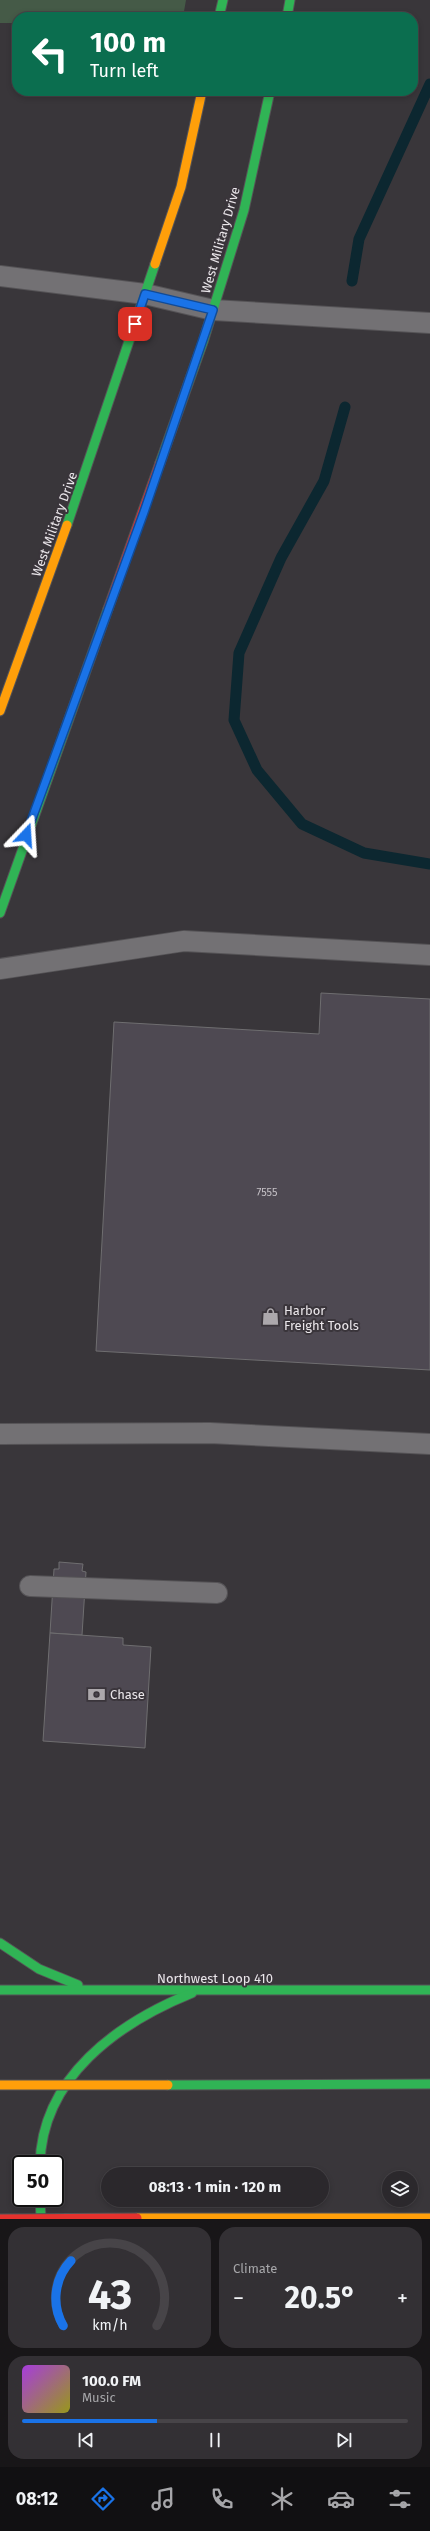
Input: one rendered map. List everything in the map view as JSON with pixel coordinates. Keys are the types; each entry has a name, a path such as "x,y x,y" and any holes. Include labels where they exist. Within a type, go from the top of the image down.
{"main road":[{"path":"220,12 223,0"},
{"path":"288,12 290,0"},
{"name":"West Military Drive","path":"0,711 83,481 181,187 201,96"},
{"name":"West Military Drive","path":"0,913 146,505 213,310 244,210 269,96"},
{"path":"0,1943 18,1957 58,1978 73,1984 98,1990"},
{"name":"Northwest Loop 410","path":"0,1990 430,1990"},
{"path":"41,2155 45,2122 60,2090 74,2074 107,2043 139,2021 177,1999 199,1991"},
{"path":"0,2085 430,2084"},
{"path":"40,2207 41,2219"},
{"path":"0,2218 430,2218"}],"lane":[{"path":"0,276 145,294 213,310 430,323"},
{"path":"0,969 184,941 430,955"},
{"path":"0,1434 210,1432 430,1444"},
{"path":"30,1586 217,1593"}],"green space":[{"path":"0,0 186,0 184,12 12,12 12,23 0,23"}],"building":[{"path":"321,993 430,999 430,1370 96,1351 114,1022 319,1034"},
{"path":"59,1562 83,1564 82,1571 86,1572 82,1635 50,1633 54,1569 59,1569"},
{"name":"Chase","path":"50,1633 123,1638 123,1645 151,1647 145,1748 43,1741"}],"waterway":[{"path":"352,281 359,239 430,84"},
{"path":"345,407 324,481 281,558 239,653 234,720 257,770 302,824 364,853 430,864"}],"traffic: fast":[{"path":"220,12 223,0"},
{"path":"288,12 290,0"},
{"path":"160,463 203,342 244,210 269,96"},
{"path":"67,525 155,264"},
{"path":"0,913 108,609"},
{"path":"0,1943 39,1969 78,1985"},
{"path":"0,1990 430,1990"},
{"path":"41,2155 44,2133 54,2105 69,2080 89,2057 112,2037 137,2020 164,2005 192,1993"},
{"path":"168,2085 430,2084"},
{"path":"40,2207 41,2219"}],"traffic: slow":[{"path":"155,264 181,187 201,96"},
{"path":"0,711 67,525"},
{"path":"0,2085 168,2085"},
{"path":"137,2218 430,2218"}],"traffic: jam":[{"path":"108,609 160,463"},
{"path":"0,2219 137,2218"}],"place":[{"name":"Harbor Freight Tools","path":"271,1317"},
{"name":"Chase","path":"97,1694"}],"route":[{"path":"26,835 144,512 204,342 213,310 145,294 135,324"}]}
